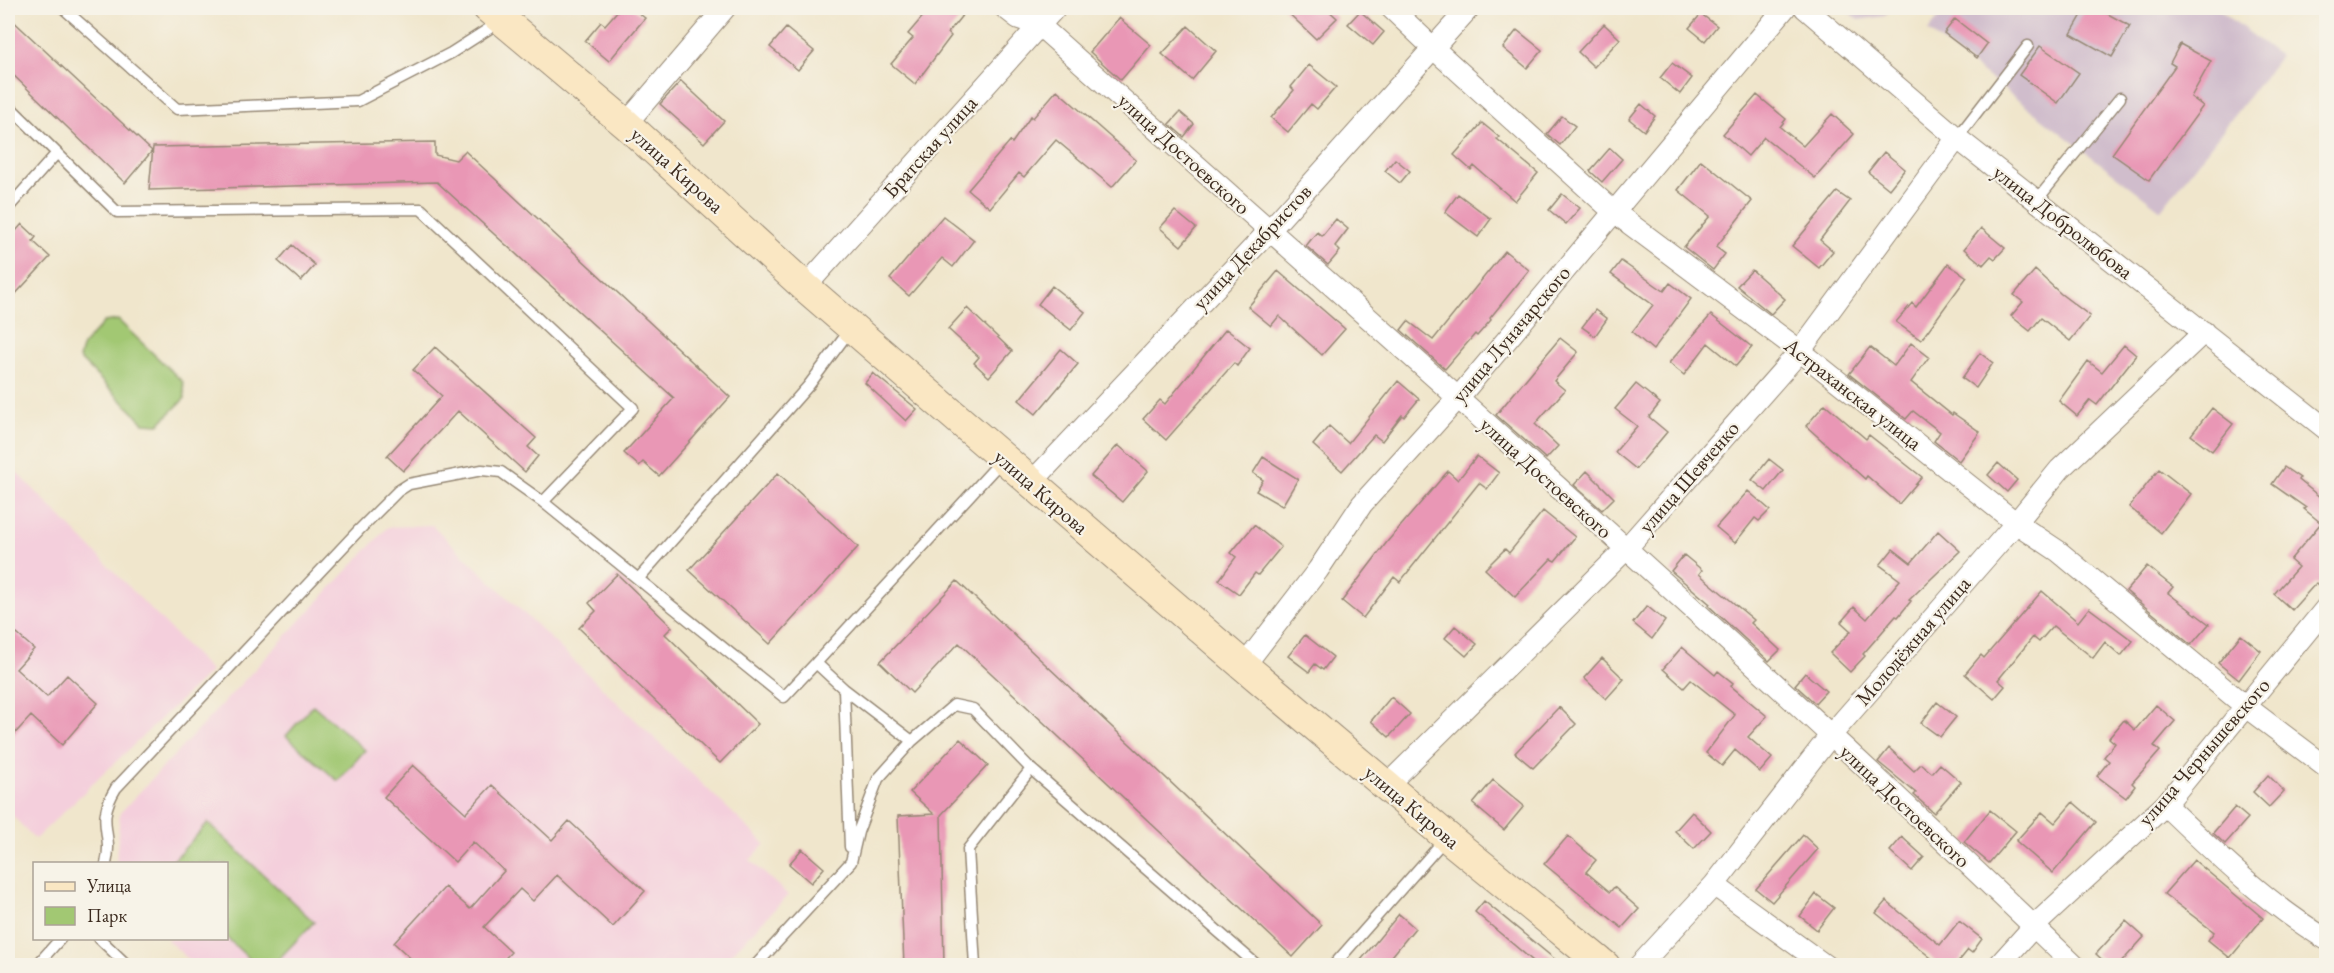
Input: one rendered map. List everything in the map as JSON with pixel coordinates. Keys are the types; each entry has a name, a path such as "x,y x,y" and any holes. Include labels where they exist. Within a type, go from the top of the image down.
{"main road":[{"name":"улица Кирова","path":"495,14 626,124 805,287 1244,666 1605,966"}],"street":[{"path":"626,124 725,8"},
{"name":"улица Достоевского","path":"1005,8 1018,18 1040,25 1458,398 1830,736 2075,966"},
{"name":"Братская улица","path":"805,287 1055,8"},
{"name":"Астраханская улица","path":"1391,8 1614,212 1800,351 2016,523 2058,551 2245,706 2326,767"},
{"name":"улица Декабристов","path":"1031,483 1269,231 1469,8"},
{"name":"улица Луначарского","path":"1244,666 1318,570 1362,504 1458,398 1785,8"},
{"name":"улица Добролюбова","path":"1805,8 1957,138 2326,429"},
{"name":"улица Шевченко","path":"1387,785 1625,550 1800,351 1957,138"},
{"name":"Молодёжная улица","path":"1639,966 1714,885 1830,736 2016,523 2060,469 2204,332"},
{"name":"улица Чернышевского","path":"1998,966 2034,926 2164,805 2326,608"},
{"path":"2164,805 2222,860 2307,927 2326,939"},
{"path":"1714,885 1826,966"}],"lane":[{"path":"63,8 177,109 358,101 451,53 495,14"},
{"path":"1957,138 2028,46"},
{"path":"2037,200 2120,98"},
{"path":"8,105 117,212 421,209 633,408 543,502"},
{"path":"8,208 57,153"},
{"path":"639,578 809,385 852,328"},
{"path":"106,862 108,848 105,814 116,788 398,491 409,484 482,470 493,470 509,477 639,578 784,697 1003,459"},
{"path":"816,663 844,689 912,741"},
{"path":"844,689 851,862"},
{"path":"755,966 851,862 858,832 878,779 912,741 954,705 973,709 1031,769 1258,966"},
{"path":"975,966 968,849 1031,769"},
{"path":"1333,966 1447,837"},
{"path":"36,966 60,940"},
{"path":"100,940 128,966"}],"shaded area":[{"path":"1843,8 1892,8 1885,16 1858,20"},
{"path":"1946,8 2217,8 2280,56 2161,210 1928,31"},
{"path":"8,463 211,671 35,839 8,811"},
{"path":"432,525 765,844 750,860 788,895 721,965 195,965 167,940 228,940 228,862 116,862 120,813 388,527"}],"green space":[{"path":"118,320 183,382 185,398 159,424 144,423 79,358 83,345 104,322"},
{"path":"313,705 365,750 338,781 286,736"},
{"path":"208,823 314,922 273,965 256,965 228,939 228,862 172,862"}],"building":[{"path":"620,8 632,8 645,18 609,61 585,41 601,22 605,25"},
{"path":"933,8 968,8 948,33 951,36 915,84 891,64 913,38 908,34"},
{"path":"1283,8 1326,8 1337,18 1316,39"},
{"path":"2086,8 2097,8 2130,26 2112,57 2071,34"},
{"path":"1360,11 1384,32 1373,45 1348,24"},
{"path":"1701,14 1717,26 1705,41 1689,28"},
{"path":"8,16 152,151 125,183 8,70"},
{"path":"1119,18 1151,45 1121,80 1090,52"},
{"path":"1955,19 1987,44 1977,58 1944,33"},
{"path":"1604,24 1620,39 1594,67 1578,52"},
{"path":"1188,26 1216,51 1192,80 1162,54"},
{"path":"786,28 814,51 798,70 770,47"},
{"path":"1517,30 1542,50 1527,68 1503,48"},
{"path":"2180,44 2211,61 2191,97 2203,106 2149,180 2112,154 2175,66 2170,63"},
{"path":"2040,46 2079,73 2058,103 2019,75"},
{"path":"1672,63 1692,78 1680,94 1660,78"},
{"path":"1309,65 1336,87 1317,109 1311,104 1288,132 1271,118 1294,90 1291,87"},
{"path":"681,81 724,121 704,143 660,104"},
{"path":"1057,90 1136,160 1112,187 1056,140 1024,177 1019,173 990,208 968,190 1010,141 1012,143 1031,116 1033,118"},
{"path":"1757,95 1786,119 1780,127 1803,146 1832,114 1854,134 1815,178 1764,137 1748,156 1723,134"},
{"path":"1641,104 1655,116 1644,131 1629,119"},
{"path":"1180,112 1194,124 1184,137 1169,124"},
{"path":"1562,116 1575,126 1560,145 1547,134"},
{"path":"1482,123 1499,137 1497,139 1538,173 1515,201 1474,166 1471,170 1454,155"},
{"path":"435,142 435,155 456,160 465,151 730,397 659,476 643,462 639,466 624,453 674,398 437,182 149,190 153,147"},
{"path":"1610,148 1622,159 1602,182 1590,171"},
{"path":"1884,152 1905,169 1889,189 1868,172"},
{"path":"1395,159 1410,171 1400,183 1385,171"},
{"path":"1701,160 1752,201 1716,247 1725,254 1713,270 1684,247 1710,216 1678,190"},
{"path":"1837,192 1850,201 1820,240 1833,251 1819,268 1792,246"},
{"path":"1458,194 1491,219 1478,237 1445,212"},
{"path":"1562,194 1580,208 1566,224 1549,210"},
{"path":"1175,211 1196,228 1181,246 1160,228"},
{"path":"943,216 974,240 953,267 942,258 909,296 890,279"},
{"path":"1336,219 1348,229 1335,246 1340,251 1328,265 1306,246 1317,232 1322,236"},
{"path":"22,224 36,237 33,241 50,257 8,302 8,240"},
{"path":"1981,228 2005,248 1995,259 1991,256 1983,265 1964,249"},
{"path":"292,245 315,265 301,281 278,261"},
{"path":"1505,251 1529,270 1490,318 1491,320 1477,336 1475,334 1445,369 1401,330 1408,321 1433,340"},
{"path":"1621,261 1664,291 1670,283 1691,299 1653,350 1632,332 1653,305 1611,274"},
{"path":"1948,264 1967,277 1921,340 1896,322 1912,303 1916,307"},
{"path":"1752,270 1785,299 1771,314 1737,286"},
{"path":"2035,270 2090,316 2070,341 2041,318 2030,331 2011,316 2023,302 2014,295"},
{"path":"1278,271 1345,329 1322,355 1279,316 1271,326 1248,307"},
{"path":"1052,286 1085,312 1071,330 1038,304"},
{"path":"967,308 1012,351 989,377 974,363 979,357 948,329"},
{"path":"1595,310 1607,319 1595,336 1582,327"},
{"path":"1711,315 1752,347 1736,366 1708,343 1684,375 1669,363"},
{"path":"1226,329 1250,348 1237,366 1234,363 1166,440 1143,419 1160,400 1165,404"},
{"path":"1560,338 1578,352 1554,381 1565,390 1535,424 1558,446 1546,459 1496,415"},
{"path":"1911,343 1929,357 1911,382 1952,415 1953,413 1980,432 1959,461 1934,441 1940,432 1913,411 1906,419 1849,374 1870,347 1894,366"},
{"path":"2124,345 2136,355 2097,405 2090,400 2077,416 2059,401 2088,361 2102,372"},
{"path":"435,347 536,438 528,447 538,456 525,472 458,411 403,471 387,456 442,396 413,370"},
{"path":"1061,349 1078,364 1036,414 1019,400"},
{"path":"1980,353 1993,363 1976,388 1962,378"},
{"path":"873,373 917,409 906,421 865,383"},
{"path":"1398,381 1419,399 1404,417 1402,415 1382,441 1374,435 1342,471 1313,445 1329,426 1348,443"},
{"path":"1636,384 1660,403 1649,417 1667,432 1636,469 1615,452 1637,426 1615,409"},
{"path":"1825,404 1866,439 1869,435 1922,477 1899,504 1867,476 1865,479 1806,426"},
{"path":"2212,408 2233,424 2212,451 2191,435"},
{"path":"1118,445 1148,471 1122,502 1091,476"},
{"path":"1477,456 1499,473 1487,489 1479,483 1400,582 1394,577 1363,618 1342,601 1387,542 1448,471 1458,480"},
{"path":"1263,457 1298,479 1282,506 1256,491 1263,480 1253,473"},
{"path":"1769,459 1783,470 1766,491 1752,480"},
{"path":"1998,463 2017,480 2007,492 1988,475"},
{"path":"2284,467 2326,502 2326,575 2292,610 2274,594 2298,567 2290,560 2321,523 2304,509 2306,508 2272,484"},
{"path":"2159,469 2191,494 2161,533 2129,507"},
{"path":"1587,471 1614,498 1602,510 1574,485"},
{"path":"778,473 858,547 770,644 689,570"},
{"path":"1748,491 1770,510 1759,521 1755,518 1735,543 1716,527"},
{"path":"1543,511 1575,537 1555,561 1551,559 1515,597 1485,569 1505,549 1509,553"},
{"path":"1254,525 1281,547 1258,575 1255,573 1239,594 1219,580 1236,557 1231,553"},
{"path":"1938,531 1960,551 1909,600 1911,601 1898,617 1896,616 1850,672 1830,653 1851,631 1841,622 1854,607 1867,619 1900,580 1880,565 1893,549 1911,563"},
{"path":"1684,555 1702,570 1699,574 1754,620 1751,623 1780,650 1769,661 1709,606 1710,604 1671,571"},
{"path":"2147,566 2173,587 2168,593 2209,624 2191,645 2126,591"},
{"path":"617,574 672,627 665,634 758,724 720,763 579,628 596,611 589,603"},
{"path":"957,581 1322,925 1293,957 959,643 912,693 880,662"},
{"path":"2042,591 2078,622 2089,608 2133,641 2121,656 2105,642 2093,658 2053,626 2039,642 2033,637 1998,680 2005,686 1994,699 1965,674 1981,655 1984,658"},
{"path":"1647,606 1665,621 1652,639 1633,623"},
{"path":"8,626 34,649 16,669 47,697 67,675 98,703 62,745 31,716 8,741"},
{"path":"1455,626 1477,644 1466,656 1445,638"},
{"path":"1305,635 1333,657 1323,670 1315,664 1309,672 1288,656"},
{"path":"2241,635 2261,651 2239,680 2218,663"},
{"path":"1682,647 1715,675 1718,671 1733,683 1731,686 1767,716 1748,737 1772,758 1760,772 1735,750 1722,766 1706,753 1735,715 1691,680 1684,688 1663,669"},
{"path":"1602,658 1624,679 1606,699 1584,678"},
{"path":"1805,673 1826,691 1815,703 1795,685"},
{"path":"1391,697 1410,714 1389,737 1371,721"},
{"path":"1937,702 1956,717 1940,737 1921,723"},
{"path":"2156,705 2175,721 2154,746 2160,751 2132,783 2135,786 2126,798 2097,776 2109,761 2104,757 2115,743 2109,738 2124,720 2135,730"},
{"path":"1559,707 1576,724 1533,768 1515,753"},
{"path":"960,739 988,765 941,815 944,966 904,966 898,816 934,814 910,792"},
{"path":"1889,748 1914,771 1921,764 1932,773 1940,764 1961,782 1934,813 1914,795 1916,793 1878,762"},
{"path":"413,765 466,813 492,785 552,840 569,821 645,891 613,927 557,875 533,901 520,889 484,927 511,952 498,966 419,966 394,943 445,887 470,909 504,871 473,842 455,862 384,797"},
{"path":"2268,775 2284,791 2269,807 2253,792"},
{"path":"1493,780 1524,806 1504,830 1473,804"},
{"path":"2073,802 2096,822 2053,873 2016,841 2042,812 2055,823"},
{"path":"2235,807 2248,818 2225,844 2213,833"},
{"path":"1990,810 2016,831 1989,863 1964,842"},
{"path":"1692,812 1711,831 1694,849 1675,831"},
{"path":"1803,835 1818,849 1772,902 1756,889"},
{"path":"1568,836 1596,860 1586,872 1610,892 1614,887 1639,909 1622,928 1544,864"},
{"path":"1902,837 1924,857 1912,871 1890,851"},
{"path":"802,849 824,868 811,883 789,864"},
{"path":"2194,860 2263,918 2230,958 2208,940 2214,932 2164,894"},
{"path":"1816,894 1834,908 1817,930 1800,916"},
{"path":"1484,901 1563,966 1539,966 1475,912"},
{"path":"1886,901 1940,945 1959,921 1982,939 1972,953 1968,950 1955,966 1941,966 1876,913"},
{"path":"1399,914 1415,928 1384,966 1356,966"},
{"path":"2126,921 2144,937 2118,966 2109,966 2096,954"}]}
